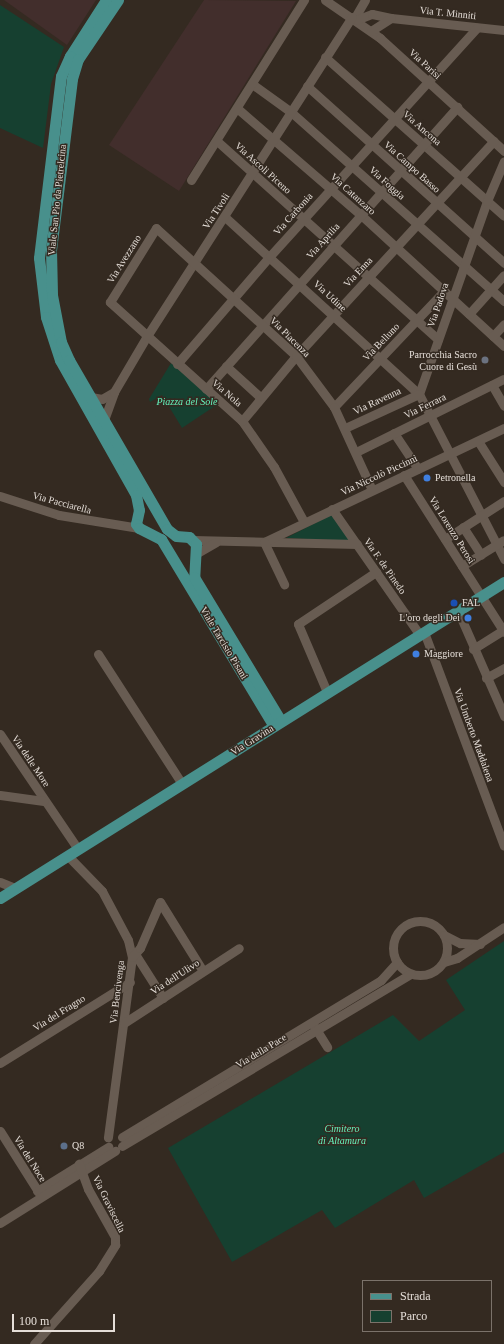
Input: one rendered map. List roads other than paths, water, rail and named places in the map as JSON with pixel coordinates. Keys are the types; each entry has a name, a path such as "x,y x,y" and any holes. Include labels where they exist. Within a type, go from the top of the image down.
{"main road":[{"name":"Viale San Pio da Pietrelcina","path":"106,0 70,56 61,76 39,258 46,317 55,348 136,495 139,528"},
{"name":"Viale San Pio da Pietrelcina","path":"118,0 78,59 75,69 68,104 51,250 52,295 61,342 90,397 170,533 193,540"},
{"path":"137,514 146,507 155,508"},
{"name":"Viale Tarcisio Pisani","path":"139,528 161,539 278,724"},
{"name":"Viale Tarcisio Pisani","path":"193,540 196,556 194,577 278,724"},
{"path":"174,560 185,564 196,556"},
{"name":"Via Gravina","path":"0,898 504,582"}],"street":[{"path":"191,180 238,109 304,0"},
{"name":"Via Parisi","path":"325,0 371,31 504,151"},
{"name":"Via Tivoli","path":"104,420 114,392 147,336 225,217 325,57 354,19 366,0"},
{"name":"Via T. Minniti","path":"354,19 372,14 391,18 504,30"},
{"path":"371,31 391,18"},
{"name":"Via Carbonia","path":"177,364 270,256 477,28"},
{"name":"Via Ancona","path":"325,57 504,216"},
{"name":"Via Foggia","path":"252,84 291,112 504,301"},
{"name":"Via Campo Basso","path":"307,86 401,170 436,204 504,262"},
{"name":"Via Aprilia","path":"206,389 262,324 381,193 456,107"},
{"name":"Via Catanzaro","path":"238,109 361,215 504,346"},
{"name":"Via Ascoli Piceno","path":"217,141 334,245 368,278 438,339"},
{"name":"Via Enna","path":"242,421 296,356 494,141"},
{"name":"Via Padova","path":"419,394 474,236 504,161"},
{"name":"Via Udine","path":"225,217 300,283 419,394"},
{"name":"Via Piacenza","path":"156,228 296,356 334,407 356,452 372,490"},
{"name":"Via Avezzano","path":"110,302 156,228"},
{"path":"469,314 504,275"},
{"name":"Via Belluno","path":"334,407 444,291"},
{"name":"Via Nola","path":"110,302 242,421 274,467 304,522"},
{"path":"493,336 504,324"},
{"path":"226,366 261,398"},
{"name":"Via Ferrara","path":"356,452 504,379"},
{"path":"492,386 504,406"},
{"path":"90,397 102,399 114,392"},
{"path":"419,394 481,515 500,542 504,559"},
{"name":"Via Ravenna","path":"344,428 419,394"},
{"name":"Via Niccolò Piccinni","path":"264,542 504,428"},
{"path":"394,434 418,468"},
{"path":"478,440 504,482"},
{"name":"Via Lorenzo Perosi","path":"404,475 504,631"},
{"name":"Via Pacciarella","path":"0,496 59,515 119,526 139,528"},
{"path":"446,539 504,501"},
{"name":"Via F. de Pinedo","path":"332,509 422,634"},
{"path":"119,526 137,514"},
{"path":"463,527 481,554"},
{"path":"193,540 216,542 357,544"},
{"path":"196,556 216,542"},
{"path":"264,542 284,584"},
{"path":"462,566 500,542"},
{"path":"328,692 298,624 376,572"},
{"path":"458,611 486,678 503,710"},
{"path":"473,649 504,631"},
{"name":"Via Umberto Maddalena","path":"422,634 504,846"},
{"path":"98,654 182,784"},
{"path":"486,678 504,668"},
{"name":"Via delle More","path":"1,737 78,849"},
{"path":"0,795 44,801"},
{"name":"Via Bencivenga","path":"68,856 102,891 128,940 134,956 124,1023 114,1140"},
{"path":"0,882 15,888"},
{"path":"163,998 134,956 140,948 160,902 203,972"},
{"path":"444,962 447,948 444,935 439,928 426,921 410,923 398,933 393,948 397,962 411,974 426,975 433,972 444,962 457,958 480,944 504,927"},
{"path":"444,935 460,943 480,944"},
{"name":"Via dell'Ulivo","path":"124,1023 239,948"},
{"name":"Via della Pace","path":"314,1027 381,980 397,962"},
{"name":"Via della Pace","path":"0,1223 39,1194 81,1169 114,1140 411,974"},
{"name":"Via del Fragno","path":"0,1063 130,982"},
{"path":"314,1027 327,1047"},
{"name":"Via del Noce","path":"0,1132 39,1194"},
{"name":"Via Graviscella","path":"34,1344 99,1271 115,1245 115,1237 81,1169"}],"place":[{"name":"Parrocchia Sacro Cuore di Gesù","path":"485,360"},
{"name":"Petronella","path":"427,478"},
{"name":"FAL","path":"454,603"},
{"name":"L'oro degli Dei","path":"468,618"},
{"name":"Maggiore","path":"416,654"},
{"name":"Q8","path":"64,1146"}],"park label":[{"name":"Piazza del Sole","path":"187,402"},
{"name":"Cimitero di Altamura","path":"342,1134"}]}
